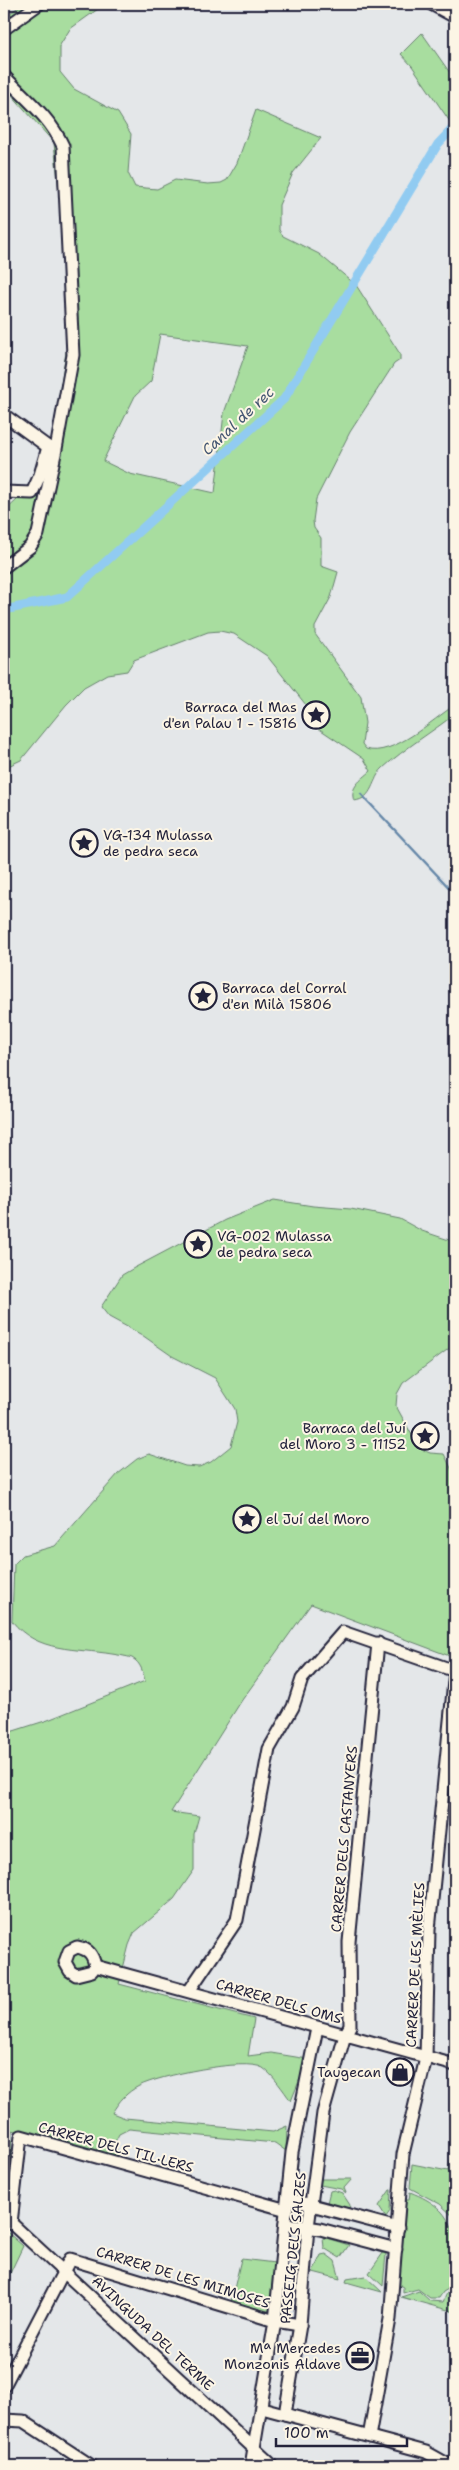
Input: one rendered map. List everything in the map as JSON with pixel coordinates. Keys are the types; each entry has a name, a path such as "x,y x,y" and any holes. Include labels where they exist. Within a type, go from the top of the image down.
{"street":[{"path":"4,29 39,4"},
{"path":"431,4 455,17"},
{"path":"4,76 46,118 56,131 62,146 73,355 52,448 38,534 30,546 4,567"},
{"path":"4,415 52,448"},
{"path":"4,492 32,493 52,448"},
{"path":"189,1991 237,1920 268,1749 293,1707 302,1678 343,1632 455,1671"},
{"name":"CARRER DELS CASTANYERS","path":"344,2036 350,2026 349,1942 378,1643"},
{"name":"CARRER DE LES MÈLIES","path":"369,2436 390,2319 404,2154 426,2058 429,1930 455,1671"},
{"name":"CARRER DELS OMS","path":"95,1966 455,2065"},
{"name":"PASSEIG DELS SALZES","path":"251,2466 275,2321 292,2152 302,2110 317,2028"},
{"name":"PASSEIG DELS SALZES","path":"285,2414 300,2325 308,2227 313,2204 323,2113 344,2036"},
{"path":"302,2110 323,2113"},
{"name":"CARRER DELS TIL·LERS","path":"11,2223 21,2136 280,2206 288,2204 313,2204 398,2228"},
{"name":"AVINGUDA DEL TERME","path":"11,2223 273,2466"},
{"path":"285,2224 308,2227 396,2249"},
{"name":"CARRER DE LES MIMOSES","path":"65,2272 70,2259 275,2321 300,2325"},
{"path":"4,2386 65,2272"},
{"path":"262,2408 426,2452 451,2466"},
{"path":"4,2420 23,2422 92,2466"}],"green space":[{"path":"23,4 105,4 70,29 60,45 60,72 74,89 118,113 131,134 128,173 135,187 157,189 175,180 208,184 221,183 227,180 237,163 256,110 321,138 293,173 279,205 279,230 283,236 319,254 356,285 400,354 400,360 394,364 350,432 316,499 313,521 314,528 321,538 321,566 338,572 331,597 315,627 315,634 361,697 365,723 362,744 366,749 388,748 400,743 455,705 455,714 400,754 379,772 369,793 365,797 354,801 353,796 353,792 360,781 371,771 364,759 318,728 306,705 267,656 234,634 220,631 208,632 134,660 127,671 107,674 84,687 66,705 21,760 4,768 4,512 46,473 72,316 54,143 4,86 4,17","holes":["160,334 248,346 224,413 215,493 130,474 103,461 135,396 151,381"]},
{"path":"422,33 455,80 455,129 412,66 401,54"},
{"path":"275,1200 351,1209 400,1219 422,1231 455,1242 455,1344 403,1383 397,1394 396,1406 419,1448 430,1453 444,1454 455,1476 455,1658 311,1604 242,1700 171,1812 199,1816 194,1834 194,1870 174,1899 134,1933 119,1984 254,2019 248,2056 271,2053 308,2059 291,2101 275,2079 263,2068 253,2065 221,2066 164,2077 139,2086 120,2101 112,2113 125,2118 273,2132 287,2126 286,2151 275,2143 129,2129 119,2134 115,2142 118,2156 12,2130 7,2232 23,2246 4,2286 4,1734 48,1720 145,1681 140,1665 132,1658 45,1644 33,1639 22,1631 12,1621 14,1564 23,1555 55,1546 118,1474 137,1459 149,1454 185,1466 199,1467 211,1462 231,1446 237,1422 235,1409 215,1378 172,1356 142,1335 109,1317 101,1307 122,1275 225,1220"},
{"path":"455,2136 455,2218 440,2204 410,2188 412,2164 448,2171"},
{"path":"321,2179 352,2179 344,2188 346,2193 341,2189 320,2185"},
{"path":"334,2190 342,2193 350,2205 349,2209 327,2203 330,2191"},
{"path":"390,2190 390,2211 386,2217 379,2206"},
{"path":"410,2192 426,2199 438,2208 446,2217 451,2227 455,2252 455,2285 443,2292 439,2298 430,2298 418,2289 403,2293 403,2287 399,2285 406,2200 409,2200"},
{"path":"323,2237 349,2245 340,2258 324,2248"},
{"path":"383,2253 386,2254 383,2286 369,2273"},
{"path":"326,2254 335,2261 340,2279 313,2272 321,2255"},
{"path":"241,2259 275,2263 271,2308 268,2311 231,2302"},
{"path":"365,2276 382,2292 346,2282 347,2279"},
{"path":"455,2288 455,2312 401,2297 419,2291 430,2301 443,2302 447,2293"}],"waterway":[{"name":"Canal de rec","path":"4,610 67,597 284,399 438,144 455,126"},
{"path":"361,794 455,894"},
{"path":"455,967 455,994"}],"place":[{"name":"Barraca del Mas d'en Palau 1 - 15816","path":"316,715"},
{"name":"VG-134 Mulassa de pedra seca","path":"84,843"},
{"name":"Barraca del Corral d'en Milà 15806","path":"203,996"},
{"name":"VG-002 Mulassa de pedra seca","path":"198,1244"},
{"name":"Barraca del Juí del Moro 3 - 11152","path":"425,1436"},
{"name":"el Juí del Moro","path":"247,1519"},
{"name":"Taugecan","path":"400,2072"},
{"name":"Mª Mercedes Monzonis Aldave","path":"360,2356"}]}
